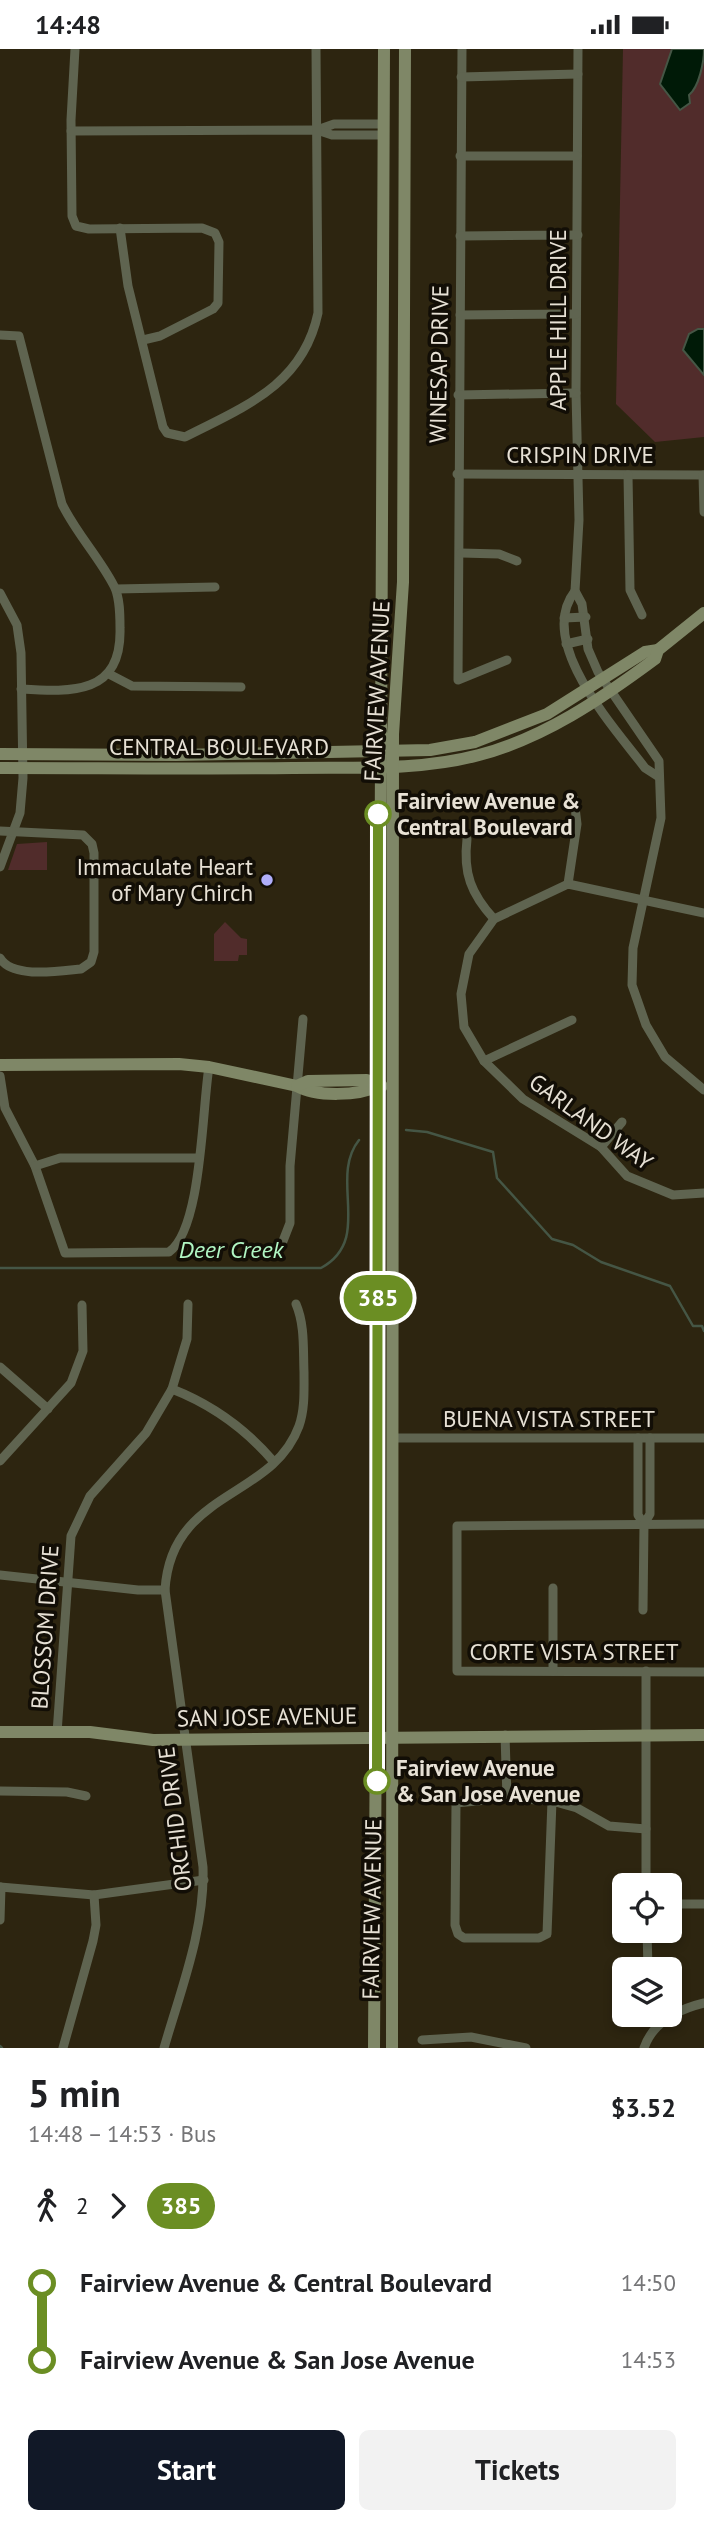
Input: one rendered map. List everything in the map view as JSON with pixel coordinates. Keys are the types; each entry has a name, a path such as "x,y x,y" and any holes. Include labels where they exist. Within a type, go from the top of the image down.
{"main road":[{"name":"FAIRVIEW AVENUE","path":"374,2048 378,1737 378,751 383,578 384,49"},
{"name":"FAIRVIEW AVENUE","path":"392,2048 395,1737 393,752 403,582 405,49"},
{"path":"383,130 396,139 405,173"},
{"name":"CENTRAL BOULEVARD","path":"0,754 393,752 430,750 475,742 547,714 645,652 658,650 704,613"},
{"name":"CENTRAL BOULEVARD","path":"0,768 393,767 478,755 554,726 655,659 658,650"},
{"path":"0,1065 179,1064 209,1067 297,1086 307,1092 367,1092 378,1086 393,1086"},
{"name":"SAN JOSE AVENUE","path":"0,1732 109,1733 141,1739 704,1735"}],"street":[{"path":"75,49 71,131 74,222 83,229 202,228 215,233 219,242 218,303 213,309 168,332 143,340"},
{"path":"120,229 128,286 163,427 172,436 185,437 272,390 285,379 308,345 318,313 316,49"},
{"name":"WINESAP DRIVE","path":"462,49 457,474 461,553 458,680 507,660"},
{"name":"APPLE HILL DRIVE","path":"578,49 576,393 579,475 575,591 586,617 588,649 604,679 659,761 661,818 633,948 632,985 646,1025 665,1057 704,1090"},
{"path":"461,77 578,74"},
{"path":"71,131 317,130 334,124 383,130"},
{"path":"460,156 577,156"},
{"path":"460,236 578,235"},
{"path":"460,315 576,314"},
{"path":"0,335 19,335 62,504 72,524 93,551 116,589 121,648 109,674 77,690 21,688"},
{"path":"458,395 576,393"},
{"name":"CRISPIN DRIVE","path":"457,474 704,475"},
{"path":"628,475 630,590 642,615"},
{"path":"704,475 704,512"},
{"path":"461,553 499,554 517,561"},
{"path":"116,589 215,587"},
{"name":"APPLE HILL DRIVE","path":"575,591 567,601 564,618 566,645 595,701 645,768 659,776"},
{"path":"0,593 17,625 21,653 23,753 22,804 0,867"},
{"path":"564,618 586,617"},
{"path":"566,645 588,639"},
{"path":"109,674 132,686 241,687"},
{"path":"619,734 635,723"},
{"path":"633,752 648,742"},
{"path":"574,799 577,824 568,884 704,913"},
{"path":"0,831 83,835 92,844 94,953 87,967 71,970 16,970 5,965 0,958"},
{"path":"467,839 465,860 468,881 477,900 494,919"},
{"name":"GARLAND WAY","path":"568,884 494,919 469,954 461,994 464,1027 484,1061 523,1099 601,1147 627,1176 673,1195 704,1193"},
{"path":"283,1241 290,1223 290,1166 303,1019"},
{"path":"484,1061 572,1020"},
{"path":"0,1076 5,1108 34,1166 65,1253 169,1252 174,1249 192,1204 209,1067"},
{"path":"601,1147 622,1122"},
{"path":"34,1166 60,1158 199,1158"},
{"name":"BLOSSOM DRIVE","path":"57,1733 66,1582 76,1522 97,1487 146,1433 173,1388 187,1339 188,1304"},
{"name":"ORCHID DRIVE","path":"164,2048 202,1913 204,1880 165,1590 169,1559 189,1525 274,1462 294,1436 304,1398 302,1319 296,1304"},
{"path":"0,1461 71,1383 79,1368 83,1351 82,1305"},
{"path":"0,1367 48,1409"},
{"path":"173,1388 197,1399 232,1421 256,1441 274,1462"},
{"name":"BUENA VISTA STREET","path":"395,1438 704,1438"},
{"path":"638,1438 638,1515 644,1524"},
{"path":"643,1609 644,1524 650,1514 650,1438"},
{"name":"CORTE VISTA STREET","path":"704,1524 457,1526 457,1671 704,1672"},
{"path":"0,1575 138,1590 165,1590"},
{"path":"553,1588 553,1671"},
{"path":"646,1671 646,1873"},
{"path":"505,1735 507,1798"},
{"path":"0,1791 67,1791 86,1797"},
{"path":"552,1801 547,1934 539,1938 464,1938 458,1934 455,1925 456,1803 507,1798 552,1801 577,1808 609,1826 646,1829"},
{"path":"0,1920 1,1887 94,1895 204,1880"},
{"path":"63,2048 93,1941 96,1925 94,1895"},
{"path":"682,1904 704,1904"},
{"path":"682,2009 704,2003"},
{"path":"645,2048 648,2037 657,2027"},
{"path":"422,2040 471,2037 526,2048"}],"shaded area":[{"path":"623,49 704,49 704,437 655,442 616,404"},
{"path":"672,49 704,49 698,80 689,95 690,103 680,110 660,84"},
{"path":"704,329 704,375 683,350 689,334"},
{"path":"47,842 47,870 8,870 17,844"},
{"path":"225,922 241,938 247,939 247,955 239,955 238,961 214,961 214,934"}],"waterway":[{"name":"Deer Creek","path":"406,1130 427,1132 493,1152 497,1178 552,1239 573,1245 601,1262 670,1286 693,1326 702,1326 704,1331"},
{"name":"Deer Creek","path":"0,1268 321,1268 337,1256 345,1241 348,1225 347,1172 359,1140"}],"bus line":[{"name":"385","path":"377,1781 378,814"}],"place":[{"name":"Fairview Avenue & Central Boulevard","path":"378,814"},
{"name":"Immaculate Heart of Mary Chirch","path":"267,880"},
{"name":"Fairview Avenue & San Jose Avenue","path":"377,1781"}]}
